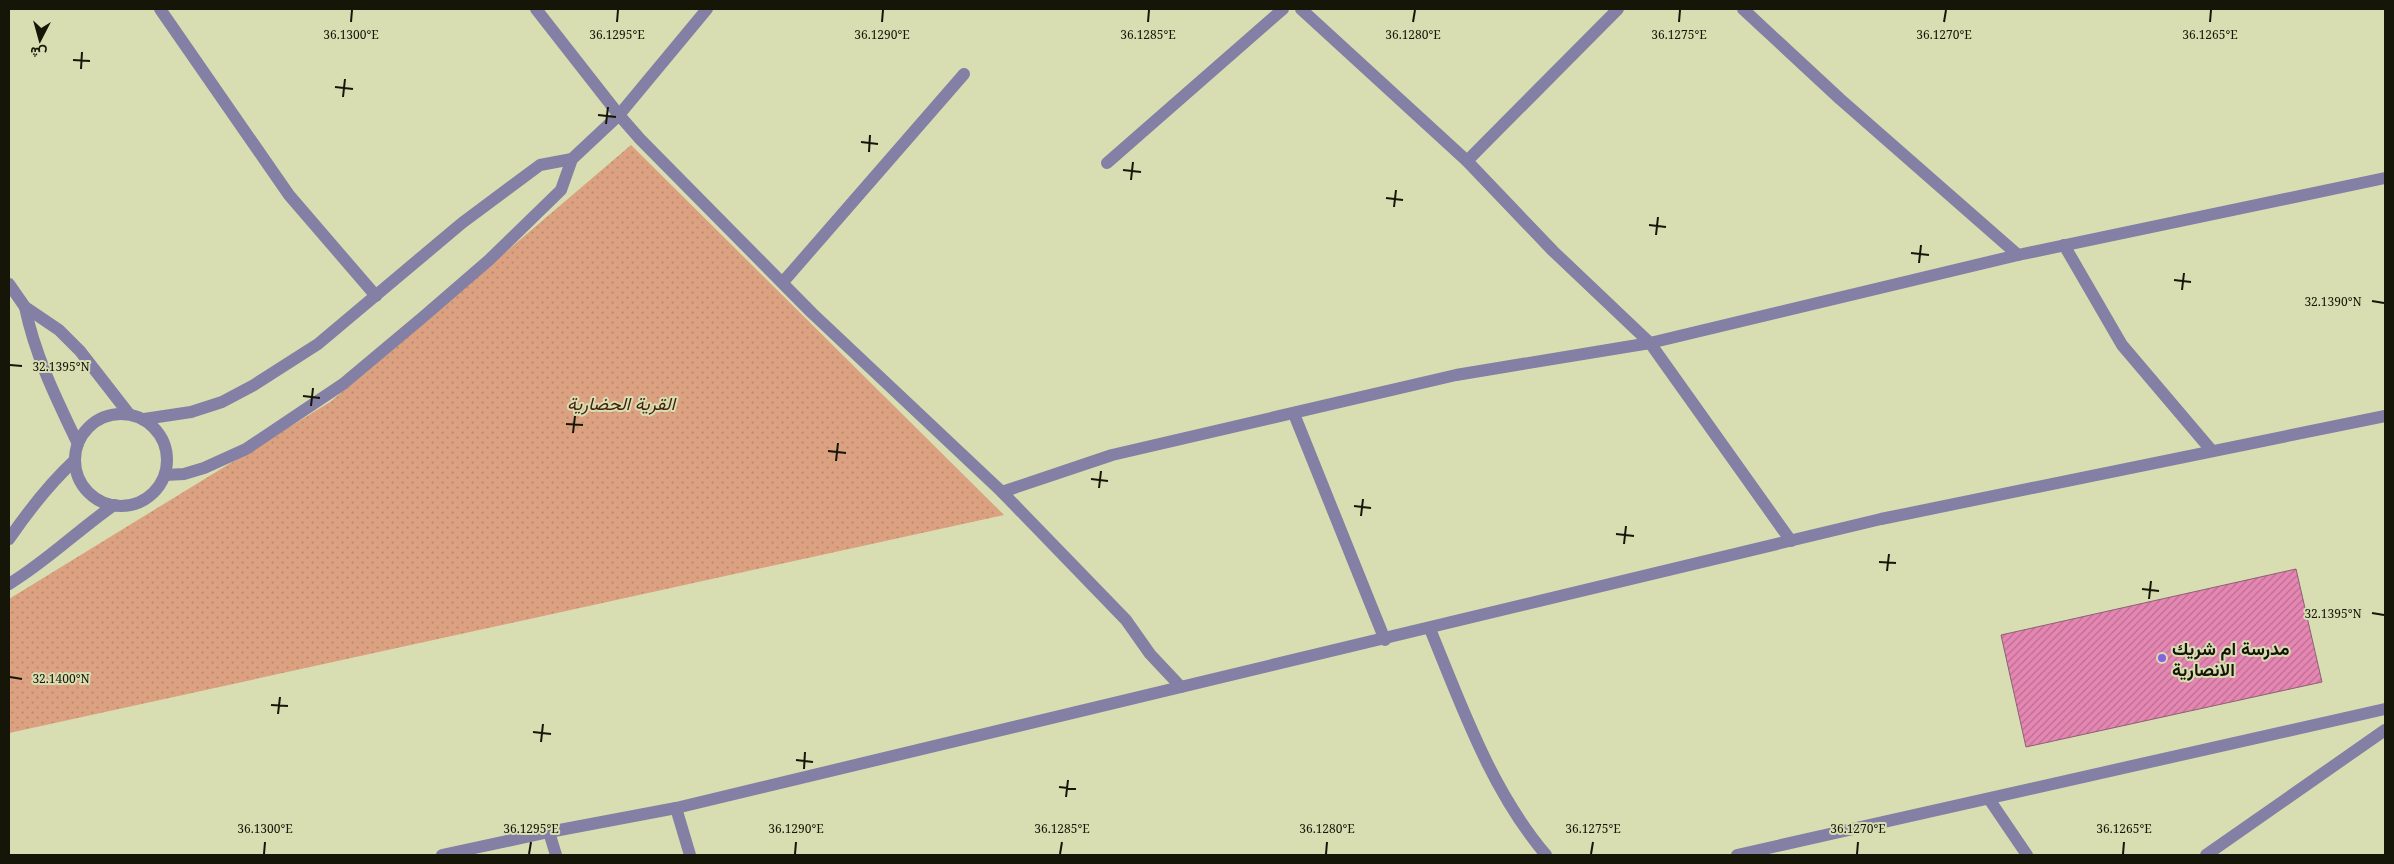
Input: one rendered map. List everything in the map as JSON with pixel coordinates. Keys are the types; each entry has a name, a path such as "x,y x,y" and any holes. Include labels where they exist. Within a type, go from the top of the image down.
{"street":[{"path":"160,9 289,195 376,296"},
{"path":"536,9 618,115 812,313 1002,492 1126,620 1150,654 1181,687"},
{"path":"165,475 184,474 204,468 246,449 343,384 481,266 561,190 572,159 618,115 707,9"},
{"path":"1107,163 1283,9"},
{"path":"1301,9 1467,161 1553,251 1650,343 1791,541"},
{"path":"1467,161 1618,9"},
{"path":"1743,9 1840,99 2018,255"},
{"path":"783,282 964,74"},
{"path":"144,419 191,412 222,402 318,344 462,223 540,165 572,159"},
{"path":"1002,492 1112,455 1456,375 1650,343 2018,255 2385,178"},
{"path":"2064,245 2122,345 2212,451"},
{"path":"9,284 25,308 30,330 45,373 78,444"},
{"path":"25,308 59,330 80,351 129,414"},
{"path":"113,414 129,414 144,419 157,430 165,444 168,459 165,475 157,489 145,499 130,505 114,505 98,500 86,489 78,476 75,460 78,444 86,430 98,420 113,414"},
{"path":"1294,414 1385,640"},
{"path":"442,855 548,832 676,808 1385,640 1881,519 2385,416"},
{"path":"9,538 31,507 57,477 75,460"},
{"path":"9,584 24,575 89,522 114,505"},
{"path":"1430,629 1474,737 1516,814 1530,836 1546,855"},
{"path":"1736,855 2385,709"},
{"path":"2206,855 2385,730"},
{"path":"1989,799 2027,855"},
{"path":"676,808 690,855"},
{"path":"548,832 556,855"}],"green space":[{"name":"القرية الحضارية","path":"631,145 1004,515 9,733 9,599 330,402"}],"building":[{"name":"مدرسة ام شريك الانصارية","path":"2296,569 2322,682 2026,747 2001,635"}],"place":[{"name":"مدرسة ام شريك الانصارية","path":"2162,658"}]}
